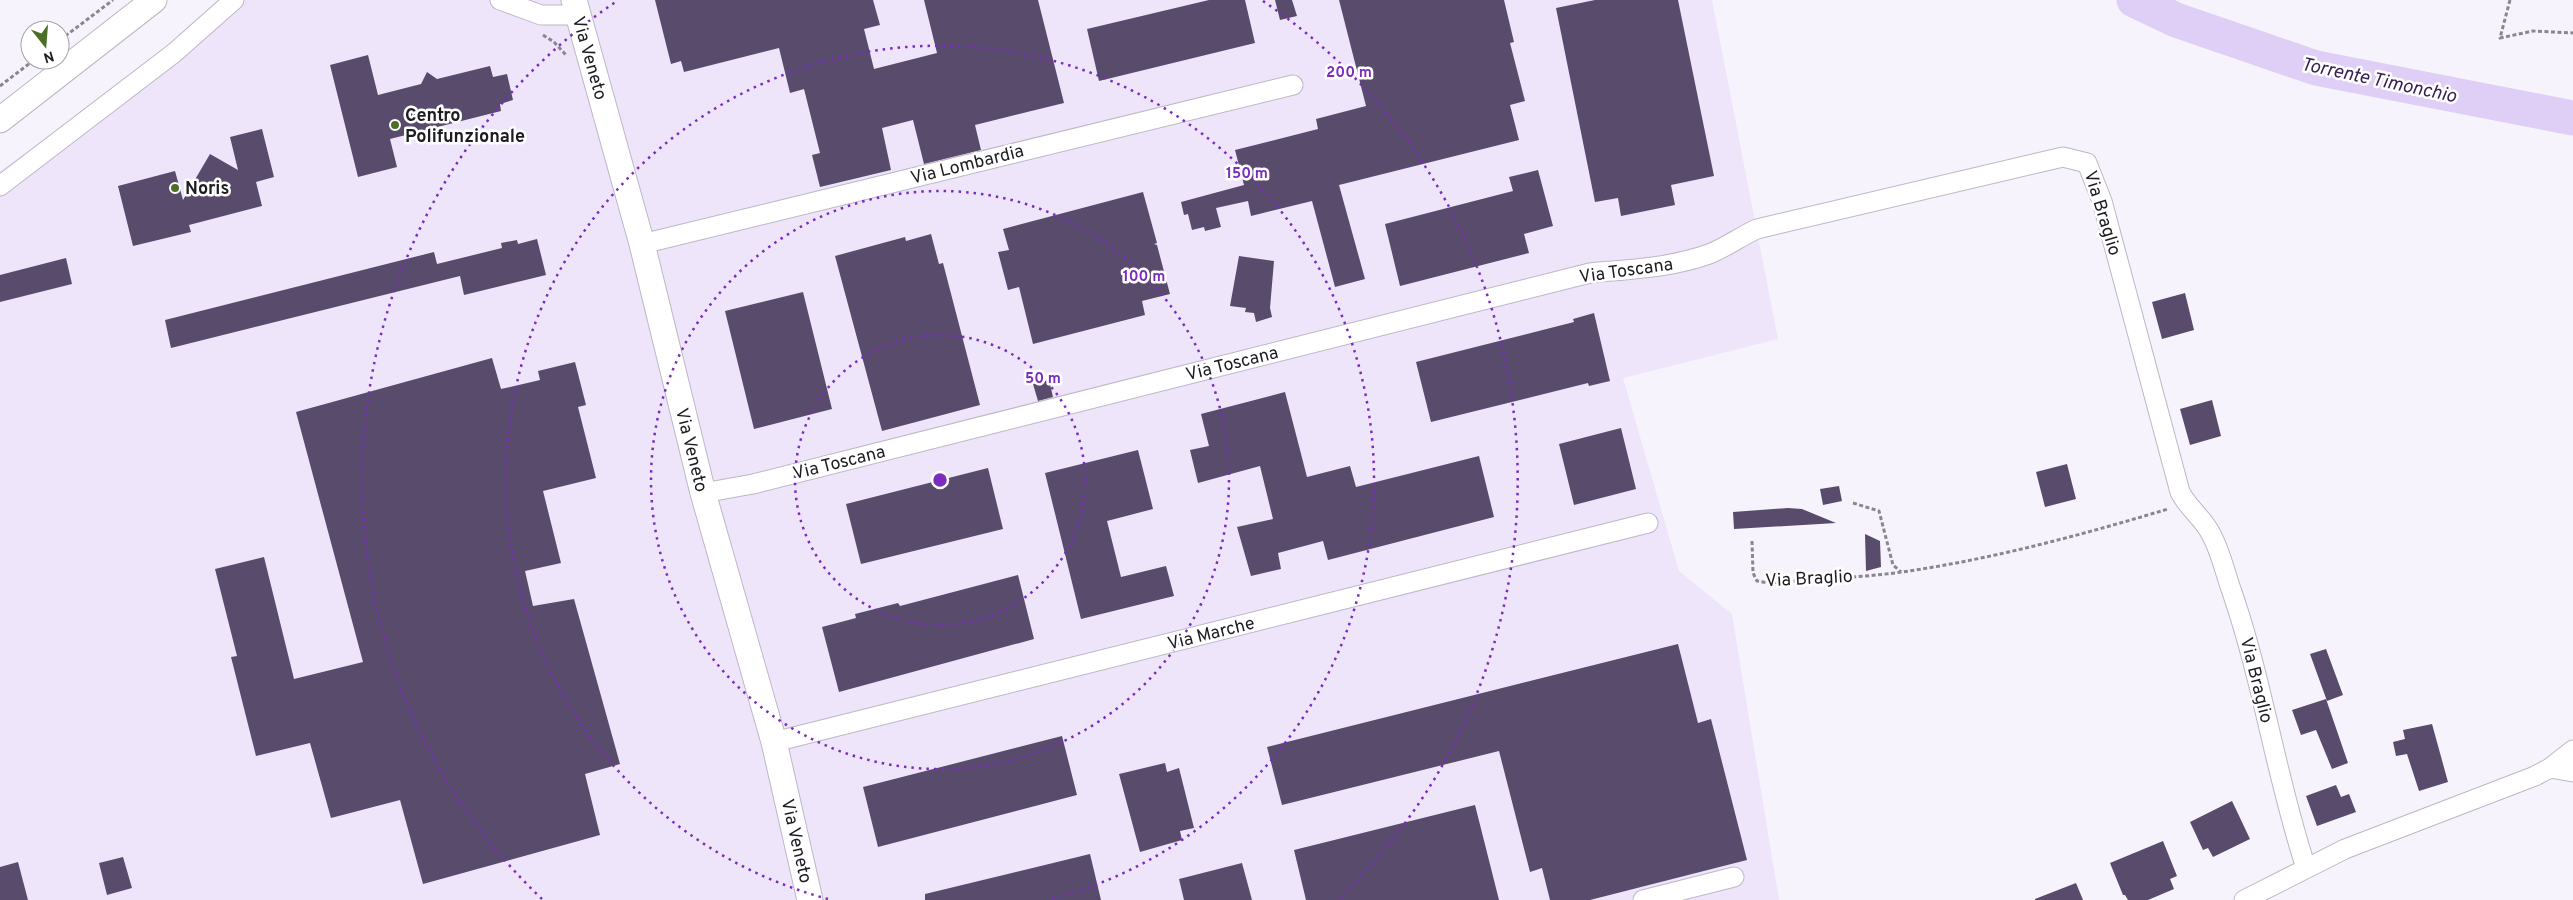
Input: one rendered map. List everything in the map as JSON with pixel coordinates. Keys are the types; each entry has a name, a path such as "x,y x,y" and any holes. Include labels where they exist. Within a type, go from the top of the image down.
{"main road":[{"path":"0,120 154,0"},
{"name":"Via Veneto","path":"575,7 642,244 703,494 774,742 810,900"}],"street":[{"path":"0,186 194,37 234,0"},
{"path":"500,0 541,15 575,7"},
{"name":"Via Lombardia","path":"642,244 1293,85"},
{"name":"Via Braglio","path":"1757,229 2063,157 2088,163 2102,201 2180,492 2186,504 2200,516 2212,535 2247,636 2293,829 2306,868"},
{"name":"Via Toscana","path":"703,494 753,484 1590,273 1646,269 1680,263 1711,253 1757,229"},
{"name":"Via Marche","path":"774,742 1648,523"},
{"path":"2244,900 2345,849 2536,776 2550,768 2573,750"},
{"path":"2550,768 2573,772"},
{"path":"1643,900 1734,877"}],"path":[{"path":"70,32 113,0"},
{"path":"2510,0 2500,38 2533,31 2573,34"},
{"path":"0,86 21,70"},
{"path":"1853,503 1879,512 1893,565 1901,572"},
{"name":"Via Braglio","path":"1752,541 1753,573 1757,581 1770,583 1901,572 1995,556 2080,535 2186,504"}],"shaded area":[{"path":"237,0 1712,0 1778,339 1623,378 1679,571 1732,614 1779,900 0,900 0,171"}],"building":[{"path":"655,0 873,0 880,25 864,29 874,69 937,53 924,0 1038,0 1064,103 975,125 981,150 924,164 913,120 882,128 891,170 820,187 812,155 820,153 804,89 790,93 779,48 684,72 681,61 671,64"},
{"path":"1209,0 1245,0 1255,43 1099,81 1087,29"},
{"path":"1275,0 1292,0 1297,16 1280,20"},
{"path":"1339,0 1504,0 1514,42 1510,43 1525,101 1510,105 1519,140 1339,185 1365,279 1335,287 1312,201 1251,216 1248,201 1216,208 1221,227 1205,231 1204,227 1192,230 1188,214 1184,215 1181,202 1244,185 1235,150 1318,129 1316,119 1366,106"},
{"path":"1595,0 1678,0 1714,176 1671,185 1675,205 1621,216 1618,198 1595,202 1556,8"},
{"name":"Centro Polifunzionale","path":"368,55 378,95 421,84 427,72 437,79 490,66 493,77 507,74 513,100 500,104 501,111 390,139 397,167 358,177 330,65"},
{"name":"Noris","path":"262,129 274,177 256,182 262,206 189,225 191,232 133,246 118,186 175,171 183,200 210,154 238,170 230,137"},
{"path":"1538,170 1553,226 1524,234 1529,253 1400,286 1385,224 1513,191 1509,177"},
{"path":"1143,192 1157,243 1154,244 1157,245 1170,294 1142,301 1145,315 1033,344 1019,287 1008,290 998,252 1009,250 1003,229"},
{"path":"931,234 939,264 943,263 980,405 882,431 835,256 905,237 906,241"},
{"path":"537,239 546,275 464,295 460,276 171,348 165,320 434,252 437,264 502,248 501,243 517,240 518,244"},
{"path":"1239,256 1274,261 1270,308 1272,317 1256,322 1254,313 1245,312 1246,308 1230,306"},
{"path":"66,258 72,284 0,302 0,275"},
{"path":"803,292 832,409 754,429 725,311"},
{"path":"2185,293 2194,330 2162,339 2152,302"},
{"path":"1594,313 1610,381 1589,386 1588,383 1431,422 1416,362 1574,322 1573,319"},
{"path":"492,358 501,389 540,380 538,371 575,362 586,405 578,407 596,478 543,491 561,563 525,571 533,606 574,599 620,764 585,774 600,835 423,884 400,800 331,818 310,743 256,756 231,657 237,656 215,569 264,557 294,679 363,662 296,412"},
{"path":"1049,380 1053,397 1038,401 1033,384"},
{"path":"1285,392 1307,477 1350,466 1356,487 1479,456 1494,517 1328,560 1323,541 1278,553 1281,569 1251,576 1237,527 1273,519 1260,466 1198,483 1190,450 1209,446 1201,414"},
{"path":"2212,400 2221,436 2190,445 2180,409"},
{"path":"1621,428 1636,489 1574,505 1559,444"},
{"path":"1138,450 1153,509 1107,521 1121,577 1166,566 1174,596 1081,619 1045,473"},
{"path":"2067,464 2076,499 2045,507 2036,472"},
{"path":"988,468 1003,529 861,564 846,504"},
{"path":"1839,486 1842,501 1823,505 1820,489"},
{"path":"1788,508 1802,509 1836,523 1734,529 1733,512"},
{"path":"1865,534 1880,541 1881,567 1866,571"},
{"path":"1018,575 1034,639 839,692 822,627 856,618 855,614 898,603 900,606"},
{"path":"1678,644 1698,723 1711,719 1747,860 1590,900 1550,900 1542,868 1530,872 1499,751 1282,805 1267,747"},
{"path":"2326,649 2343,695 2327,701 2310,654"},
{"path":"2326,699 2348,763 2332,769 2316,730 2301,735 2292,710"},
{"path":"2432,724 2448,782 2419,791 2407,754 2396,756 2393,742 2405,739 2403,730"},
{"path":"1062,736 1077,795 878,847 863,787"},
{"path":"1165,763 1167,772 1179,768 1194,828 1180,831 1182,840 1140,852 1119,774"},
{"path":"2336,785 2341,797 2349,794 2356,812 2317,826 2306,796"},
{"path":"2232,801 2250,839 2213,857 2208,848 2203,850 2190,822"},
{"path":"1475,805 1499,900 1306,900 1294,850"},
{"path":"2163,841 2177,876 2170,879 2174,889 2148,900 2128,900 2123,895 2110,863"},
{"path":"1090,854 1101,900 925,900 925,894"},
{"path":"123,857 132,888 107,895 99,863"},
{"path":"18,862 28,900 0,900 0,867"},
{"path":"1242,863 1252,900 1184,900 1179,879"},
{"path":"2076,883 2083,900 2035,900 2035,899"}],"waterway":[{"name":"Torrente Timonchio","path":"2134,0 2176,20 2316,68 2573,118"}],"place":[{"name":"Centro Polifunzionale","path":"395,125"},
{"name":"Noris","path":"175,188"}]}
